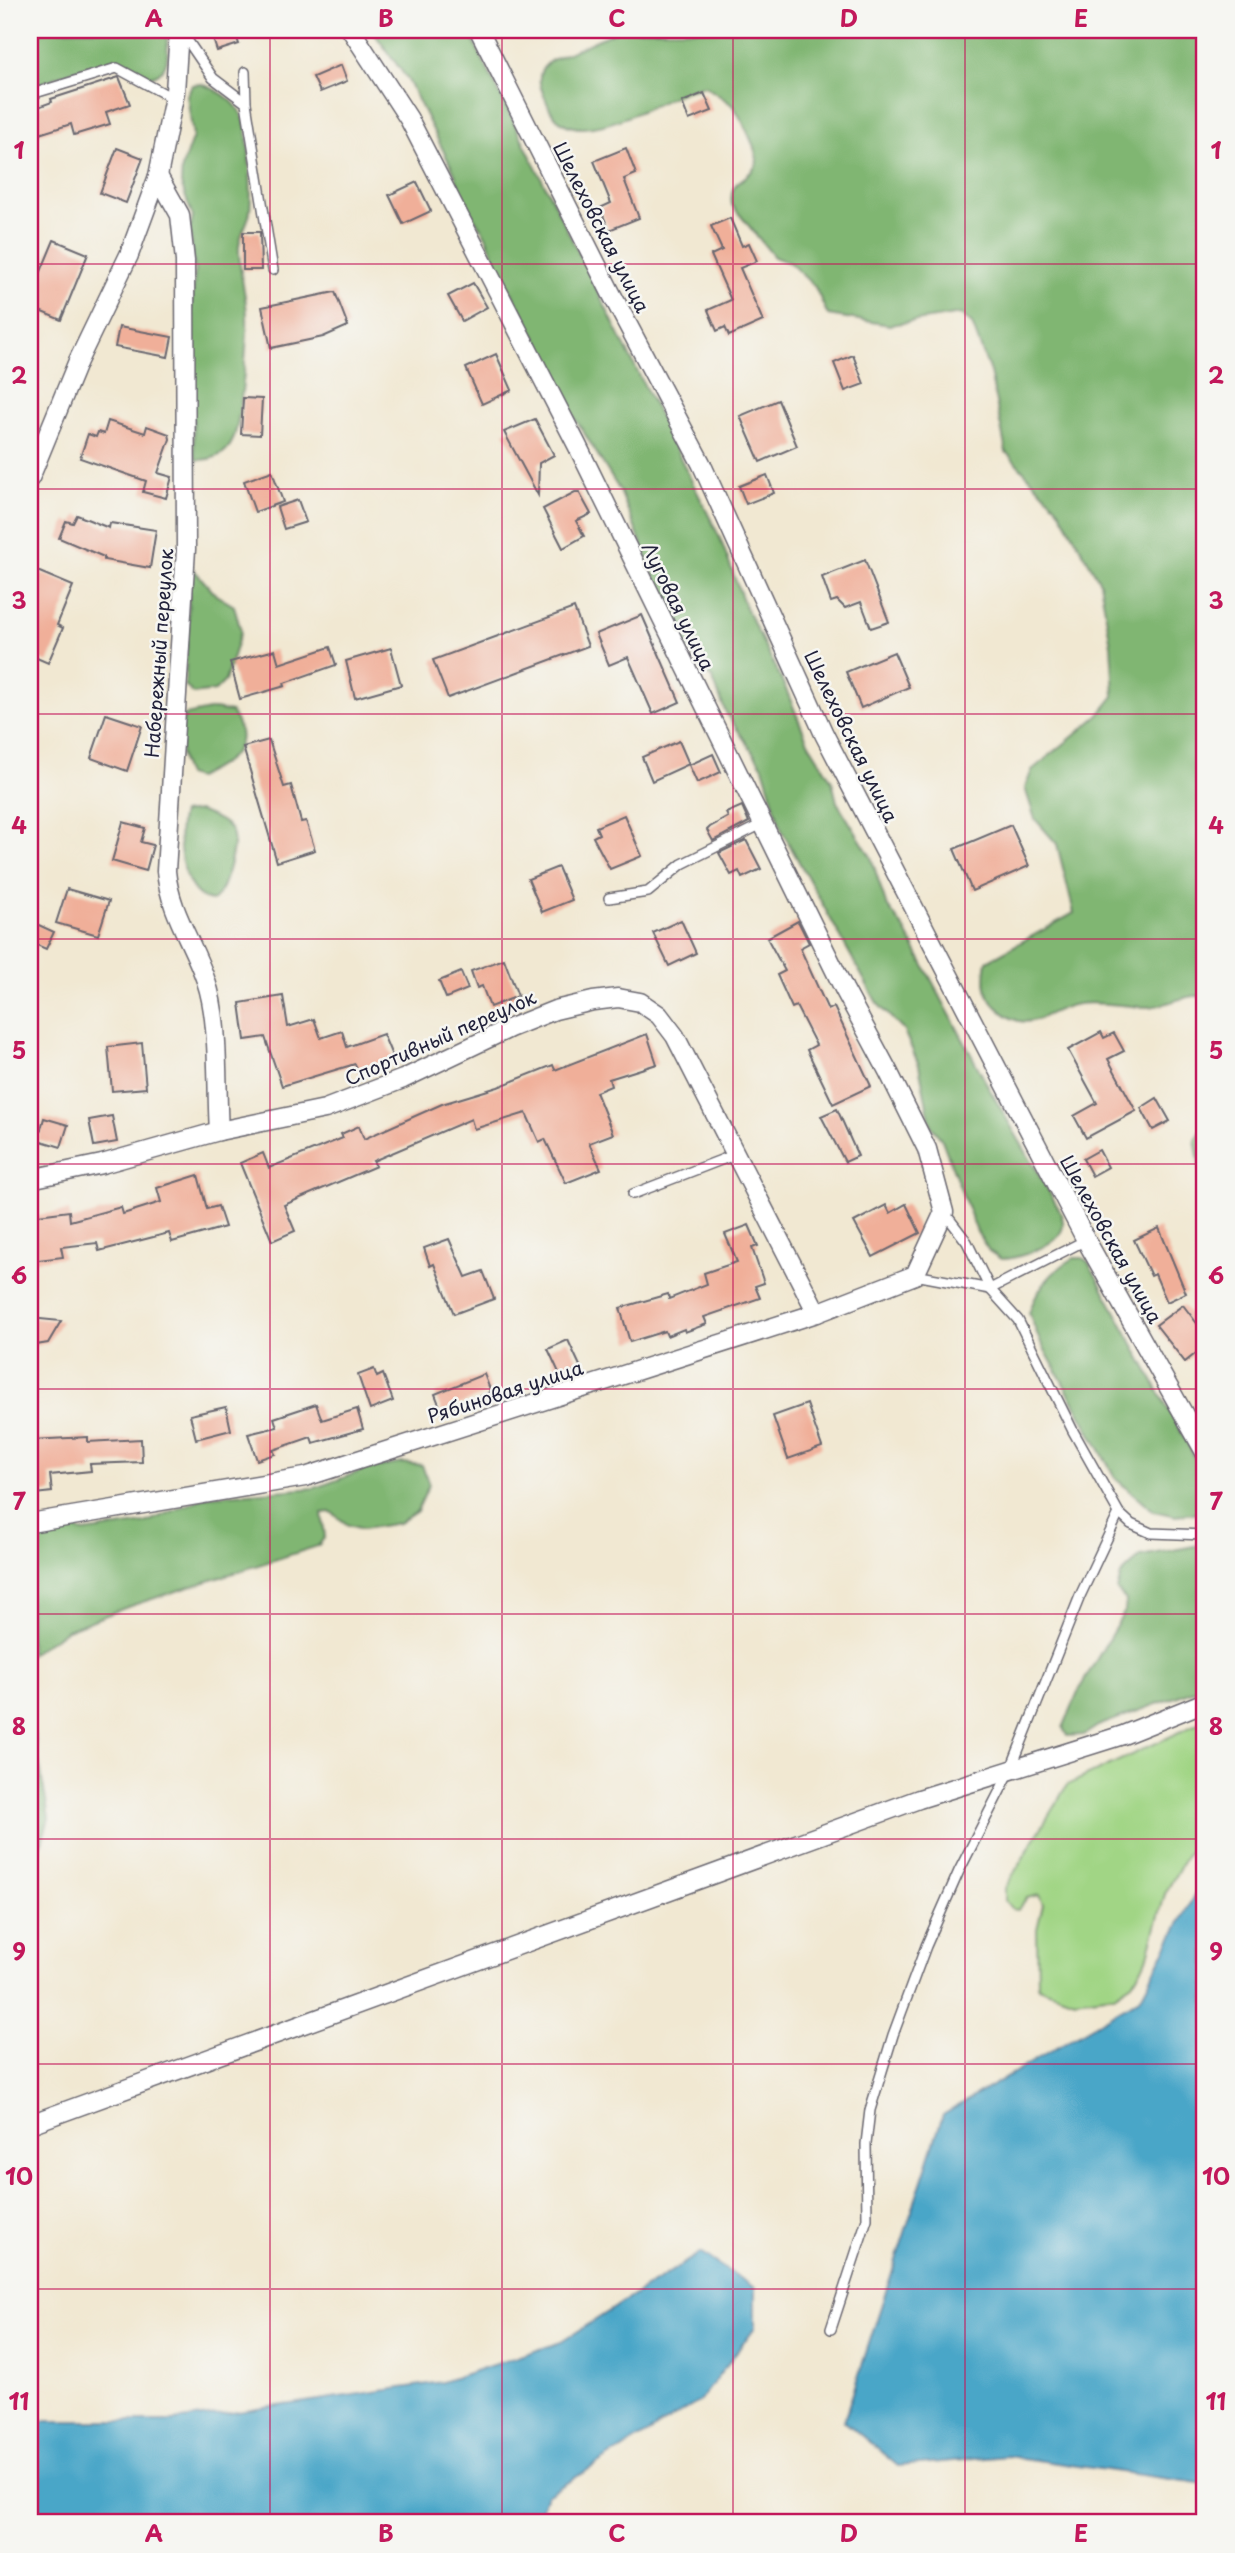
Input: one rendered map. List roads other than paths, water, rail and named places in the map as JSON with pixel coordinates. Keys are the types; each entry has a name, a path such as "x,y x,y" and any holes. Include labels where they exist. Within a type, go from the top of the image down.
{"street":[{"path":"30,478 78,361 129,256 158,176 174,99 179,30"},
{"name":"Луговая улица","path":"351,30 415,131 577,445 762,824 919,1132 937,1180 944,1212"},
{"name":"Шелеховская улица","path":"479,30 611,293 701,463 824,734 1086,1240 1205,1452"},
{"name":"Набережный переулок","path":"158,176 180,215 185,261 186,549 166,871 172,907 206,980 212,1001 219,1131"},
{"name":"Спортивный переулок","path":"30,1179 102,1164 219,1131 263,1124 338,1104 403,1079 555,1010 618,998 649,1007 667,1024 817,1313"},
{"path":"915,1275 944,1212"},
{"name":"Рябиновая улица","path":"30,1522 305,1477 817,1313 915,1275"},
{"path":"30,2124 906,1804 1124,1735 1205,1702"}],"lane":[{"path":"179,30 214,78 246,103"},
{"path":"35,93 117,68 174,99"},
{"path":"245,72 246,103 273,270"},
{"path":"609,898 648,892 682,864 762,824"},
{"path":"633,1194 734,1155"},
{"path":"944,1212 967,1242 990,1289 1018,1320 1073,1431 1119,1513 1131,1524 1151,1533 1205,1535"},
{"path":"915,1275 990,1289 1086,1240"},
{"path":"831,2329 867,2220 866,2144 872,2099 926,1946 959,1871 1010,1770 1080,1596 1119,1513"}],"water":[{"path":"1205,1874 1205,2484 1007,2456 898,2466 844,2421 943,2115 1141,1997"},
{"path":"700,2253 755,2288 755,2327 700,2401 547,2495 535,2523 30,2523 30,2421 175,2421 442,2382 561,2342"}]}
